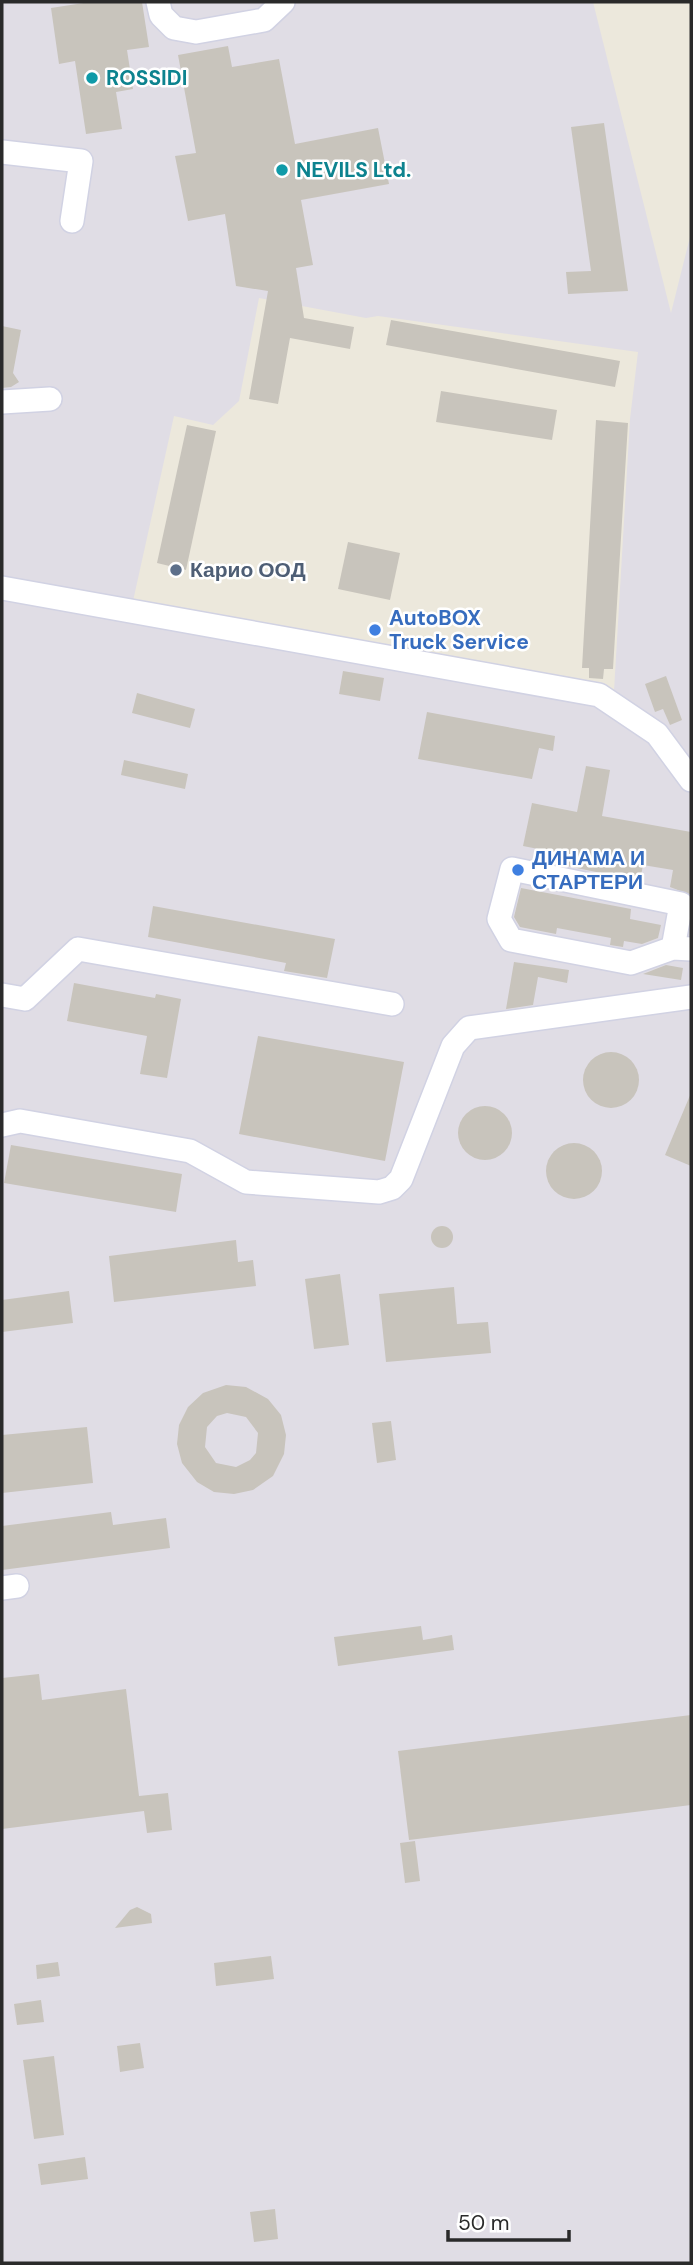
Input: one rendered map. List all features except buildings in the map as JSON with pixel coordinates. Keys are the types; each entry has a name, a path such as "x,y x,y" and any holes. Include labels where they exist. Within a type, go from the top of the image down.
{"lane":[{"path":"158,2 161,15 174,28 196,32 264,20 282,2"},
{"path":"2,152 81,161 72,221"},
{"path":"2,402 50,399"},
{"path":"2,588 599,695 657,734 691,780"},
{"path":"512,869 681,904 682,948 631,962 511,940 499,919 512,869"},
{"path":"2,995 25,999 78,949 392,1004"},
{"path":"2,1125 19,1121 190,1151 246,1182 379,1192 392,1188 401,1179 453,1046 469,1028 691,997"}],"shaded area":[{"path":"2,2 593,2 671,313 691,233 691,2263 2,2263","holes":["259,298 366,318 378,316 638,352 630,419 614,691 133,601 174,416 213,425 239,401"]}],"place":[{"name":"ROSSIDI","path":"92,78"},
{"name":"NEVILS Ltd.","path":"282,170"},
{"name":"Карио ООД","path":"176,570"},
{"name":"AutoBOX Truck Service","path":"375,630"},
{"name":"ДИНАМА И СТАРТЕРИ","path":"518,870"}]}
